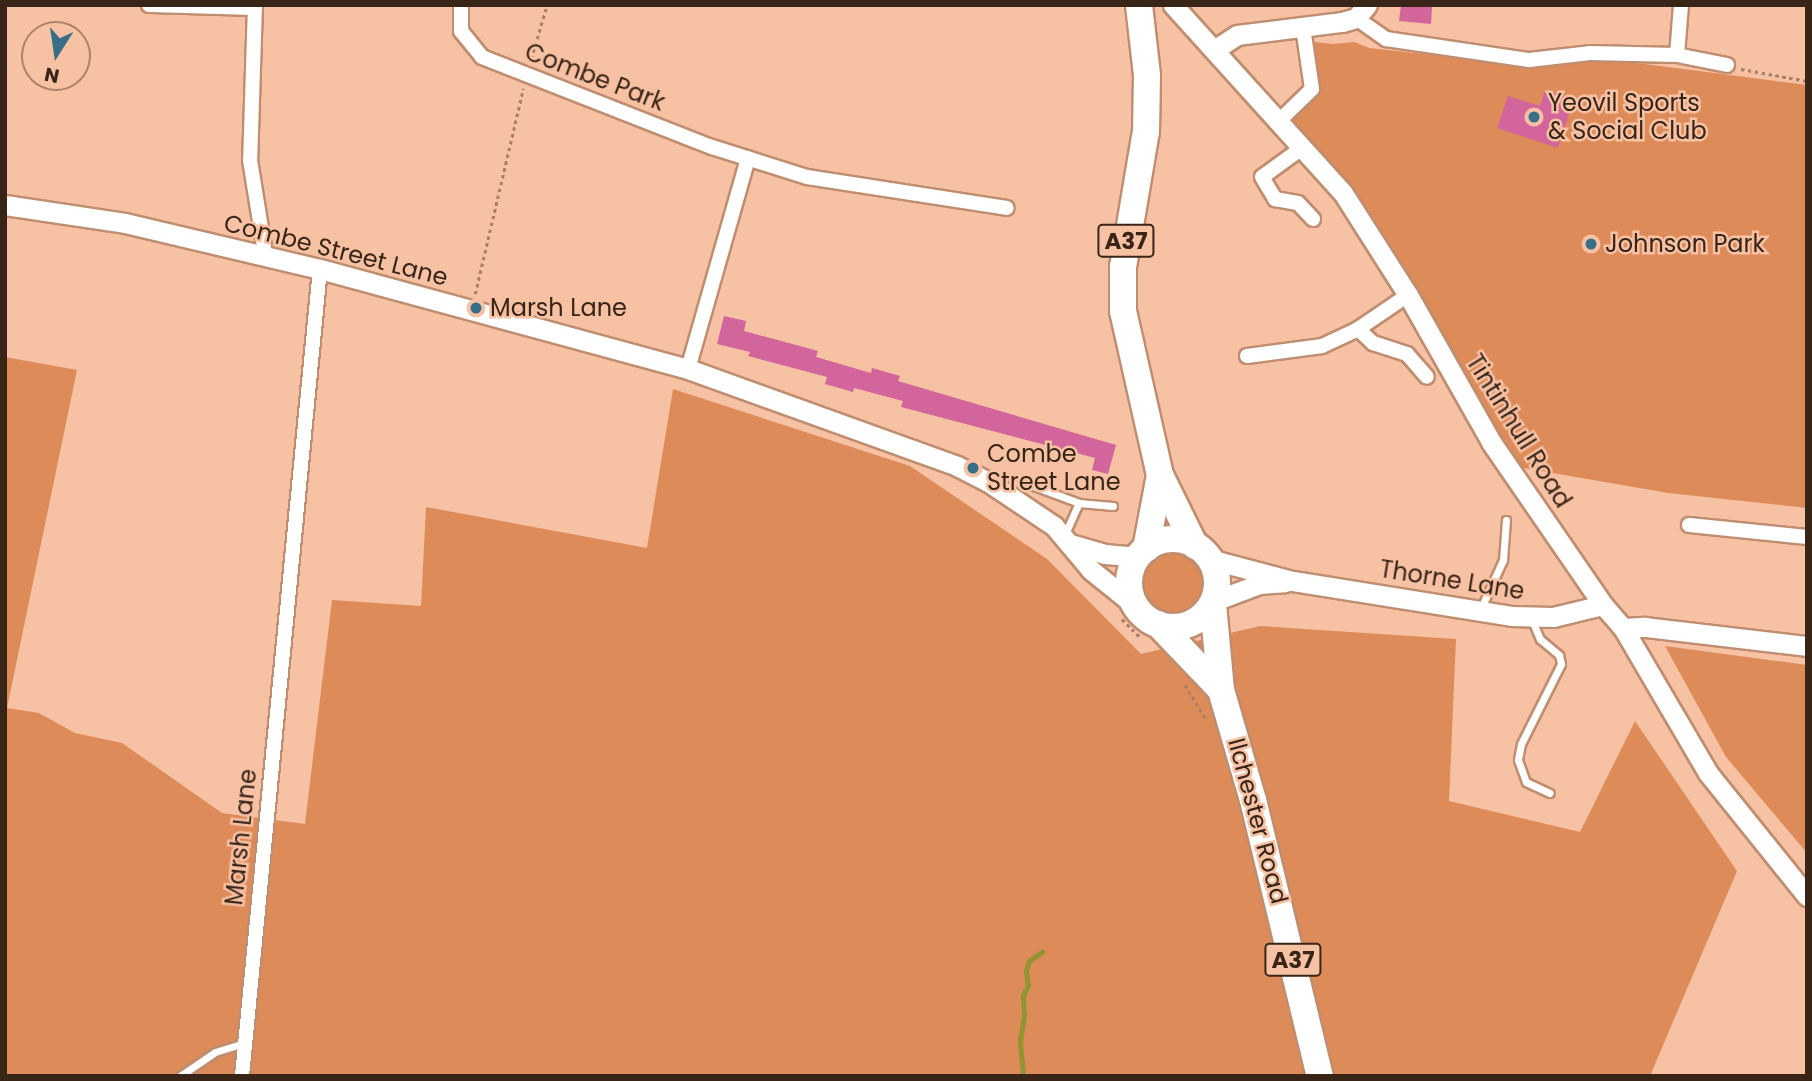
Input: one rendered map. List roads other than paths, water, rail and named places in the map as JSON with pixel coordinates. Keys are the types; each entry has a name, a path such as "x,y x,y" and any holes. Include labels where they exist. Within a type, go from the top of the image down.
{"highway":[{"name":"A37","path":"1139,5 1147,75 1146,131 1127,238 1122,290 1128,343 1160,475 1216,576 1213,603"},
{"name":"A37","path":"1152,633 1145,616 1126,610 1129,584 1142,553 1160,475"},
{"path":"1142,553 1157,542 1173,539 1202,552"},
{"path":"1152,633 1193,622 1213,603"},
{"name":"Ilchester Road","path":"1213,603 1221,690 1253,800 1320,1076"},
{"name":"Ilchester Road","path":"1152,633 1221,690"}],"street":[{"path":"149,5 255,7 250,160 264,246 261,256"},
{"name":"Combe Park","path":"461,5 461,31 482,57 748,158 807,177 1007,208"},
{"name":"Tintinhull Road","path":"1174,5 1343,193 1408,295 1491,442 1603,605 1623,628 1708,773 1807,896"},
{"path":"1676,55 1681,5"},
{"path":"1214,50 1237,35 1303,27 1362,12 1386,38 1529,60 1590,52 1676,55 1727,65"},
{"path":"1278,122 1312,89 1303,27"},
{"path":"1302,148 1262,177 1275,199 1298,203 1312,219"},
{"path":"688,369 748,158"},
{"name":"Combe Street Lane","path":"5,205 125,223 320,269 688,369 957,466 1014,497 1054,526 1126,610"},
{"name":"Marsh Lane","path":"242,1076 320,269"},
{"path":"1247,355 1322,346 1357,329 1408,295"},
{"path":"1357,329 1373,343 1406,354 1427,377"},
{"path":"1689,525 1807,537"},
{"name":"Combe Street Lane","path":"1067,541 1105,554 1142,553"},
{"name":"Thorne Lane","path":"1202,552 1293,581 1480,612 1531,617 1573,614 1603,605"},
{"name":"Thorne Lane","path":"1213,603 1259,584 1293,581"},
{"path":"1623,628 1645,626 1807,646"}],"lane":[{"path":"1028,484 1079,503 1113,506"},
{"path":"1067,541 1079,503"},
{"path":"1480,612 1503,560 1506,520"},
{"path":"1531,617 1540,639 1559,655 1561,664 1521,744 1518,760 1526,782 1550,793"},
{"path":"180,1076 215,1052 245,1043"}],"waterway":[{"path":"1023,1076 1020,1041 1024,1015 1023,995 1028,986 1026,971 1029,961 1042,952"}],"place":[{"name":"Yeovil Sports & Social Club","path":"1534,117"},
{"name":"Johnson Park","path":"1591,244"},
{"name":"Marsh Lane","path":"476,308"},
{"name":"Combe Street Lane","path":"973,468"}]}
